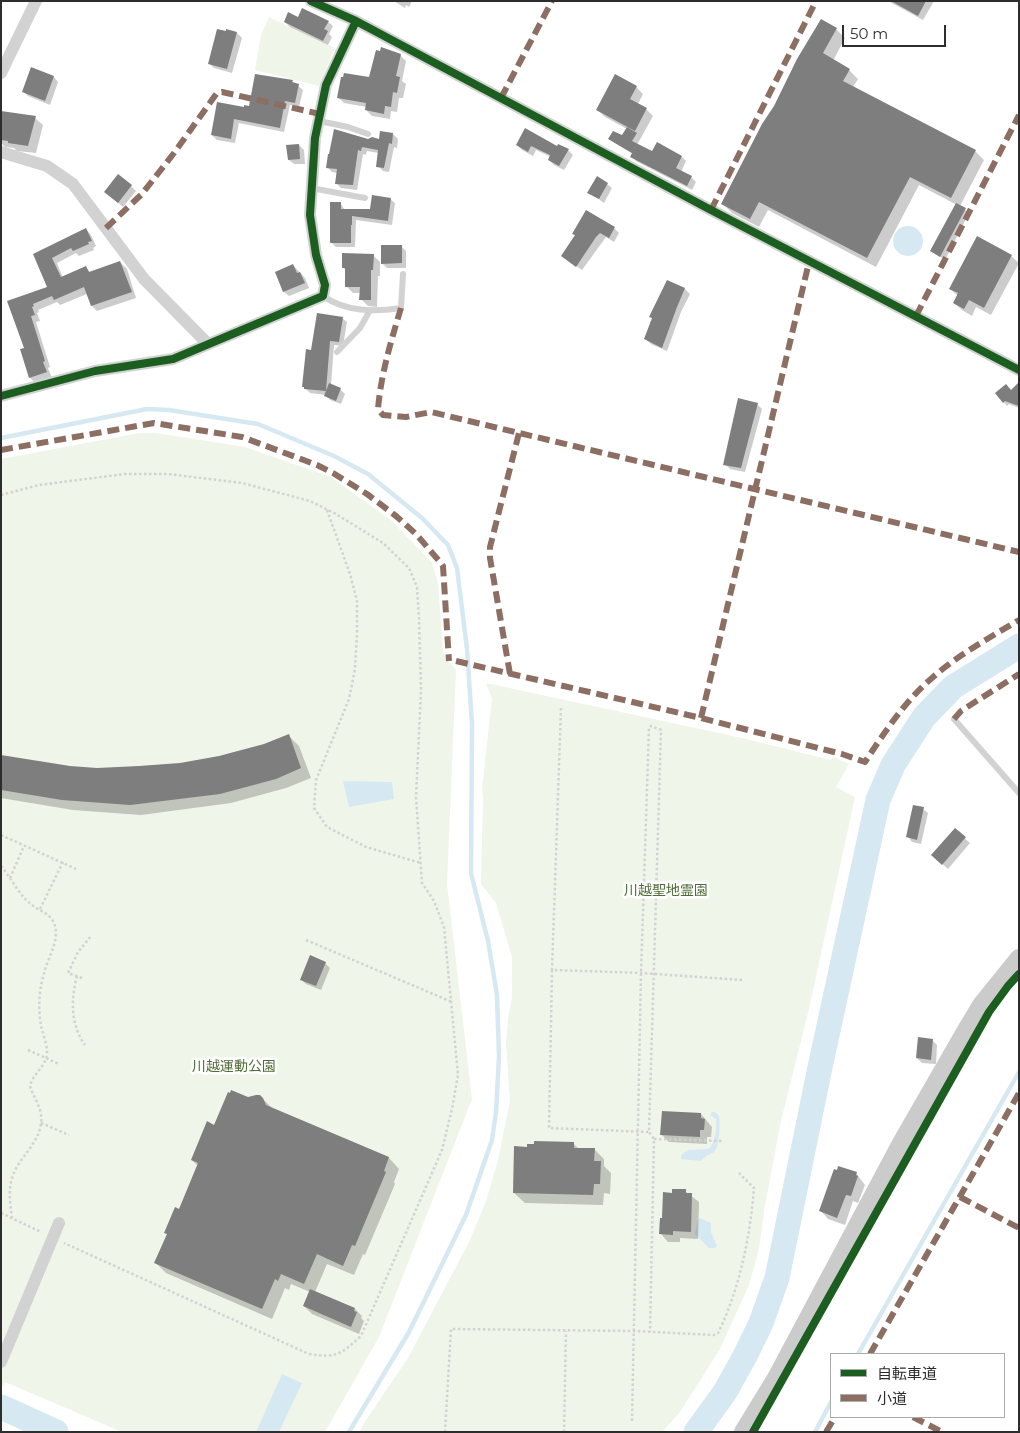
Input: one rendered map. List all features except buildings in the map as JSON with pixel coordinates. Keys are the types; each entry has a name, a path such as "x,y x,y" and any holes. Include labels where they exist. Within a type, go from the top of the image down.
{"street":[{"path":"1,73 36,1"},
{"path":"311,1 356,21 719,215 1019,370"},
{"path":"1,396 95,372 173,359 323,296 325,285 316,254 310,215 315,138 326,85 356,21"},
{"path":"1,152 47,166 73,184 144,279 208,344"},
{"path":"743,1432 776,1378 901,1143 966,1030 981,1005 1019,958"},
{"path":"1,1362 52,1238 60,1223"}],"lane":[{"path":"319,121 348,127 368,134"},
{"path":"311,188 365,198"},
{"path":"323,296 332,302 369,312 401,308 403,274"},
{"path":"337,352 360,328 369,312"},
{"path":"954,719 1019,793"}],"path":[{"path":"1,495 39,485 125,474 168,474 242,483 310,500 383,543 409,568 417,587 420,690 416,797 420,863 422,883 434,900 444,927 458,1075 442,1150 360,1336 344,1352 329,1357 309,1354 52,1238 1,1213"},
{"path":"326,509 350,574 356,601 357,633 355,669 349,699 316,780 314,808 327,828 366,847 420,863"},
{"path":"561,708 552,970 549,1128 649,1132"},
{"path":"632,1421 641,973 649,727 651,726 661,730 649,1132 654,1139 650,1332"},
{"path":"1,835 76,869"},
{"path":"10,878 24,846"},
{"path":"40,909 63,862"},
{"path":"1,866 32,905 53,920 56,928 54,946 44,972 39,993 40,1017 47,1052 45,1063 31,1080 30,1086 41,1114 41,1123 39,1135 14,1173 10,1191 12,1218"},
{"path":"82,978 68,973 71,963 91,936"},
{"path":"306,940 452,1002"},
{"path":"552,970 641,973 743,980"},
{"path":"77,976 73,996 73,1016 85,1045"},
{"path":"28,1050 59,1064"},
{"path":"41,1123 69,1135"},
{"path":"654,1139 723,1141"},
{"path":"446,1432 450,1329 718,1333 739,1275 751,1220 754,1188 739,1173"},
{"path":"564,1432 566,1331"}],"green space":[{"path":"269,17 335,48 319,86 255,70 261,35"},
{"name":"川越運動公園","path":"139,433 156,433 245,447 331,477 392,521 432,563 438,583 443,653 456,670 447,884 472,1099 379,1337 325,1432 122,1432 5,1382 1,1389 1,459"},
{"name":"川越聖地霊園","path":"486,683 742,738 831,760 833,757 849,764 836,787 855,797 809,1009 781,1121 765,1205 759,1249 749,1285 720,1349 680,1412 662,1432 359,1432 408,1358 470,1240 486,1201 498,1160 510,1101 506,1044 508,1017 512,999 512,957 496,903 481,884 482,788 492,699"}],"shaded area":[{"path":"908,226 919,230 923,241 919,252 908,256 897,252 893,241 897,230"},
{"path":"343,781 392,782 394,799 349,807"},
{"path":"712,1112 719,1116 719,1135 716,1150 701,1161 681,1159 682,1154 689,1150 709,1149 711,1146 716,1127 716,1119 710,1115"},
{"path":"700,1218 711,1223 711,1232 717,1246 715,1248 709,1248 695,1234"},
{"path":"282,1374 302,1383 279,1432 256,1432"}],"waterway":[{"path":"1,438 147,409 169,410 258,424 334,456 368,474 422,518 448,545 457,568 467,649 472,724 471,873 488,941 497,995 499,1057 496,1112 492,1140 466,1215 409,1332 349,1432"},
{"path":"696,1432 725,1392 745,1356 761,1323 777,1278 878,800 893,765 924,717 953,687 1019,646"},
{"path":"859,1353 1019,1072"},
{"path":"815,1432 830,1404"},
{"path":"1,1407 56,1432"}],"marked path":[{"path":"501,98 552,1"},
{"path":"711,210 816,1"},
{"path":"106,228 142,194 217,93 222,92 320,114"},
{"path":"916,316 1019,115"},
{"path":"701,718 809,262"},
{"path":"401,308 381,383 378,409 383,415 406,417 431,412 1019,552"},
{"path":"1,450 154,423 242,437 317,465 367,494 396,516 416,534 443,566 449,661"},
{"path":"510,674 490,558 490,547 519,433"},
{"path":"456,661 701,718 842,754 865,762 896,718 922,687 963,654 1019,620"},
{"path":"954,719 961,711 1019,674"},
{"path":"871,1353 1019,1093"},
{"path":"960,1197 1019,1228"},
{"path":"826,1432 834,1418"},
{"path":"915,1418 942,1432"}],"cycle path":[{"path":"311,1 356,21 711,210 1019,370"},
{"path":"1,396 95,371 173,359 323,296 325,285 316,255 310,215 315,138 326,85 356,21"},
{"path":"753,1432 989,1012 1019,974"}]}
